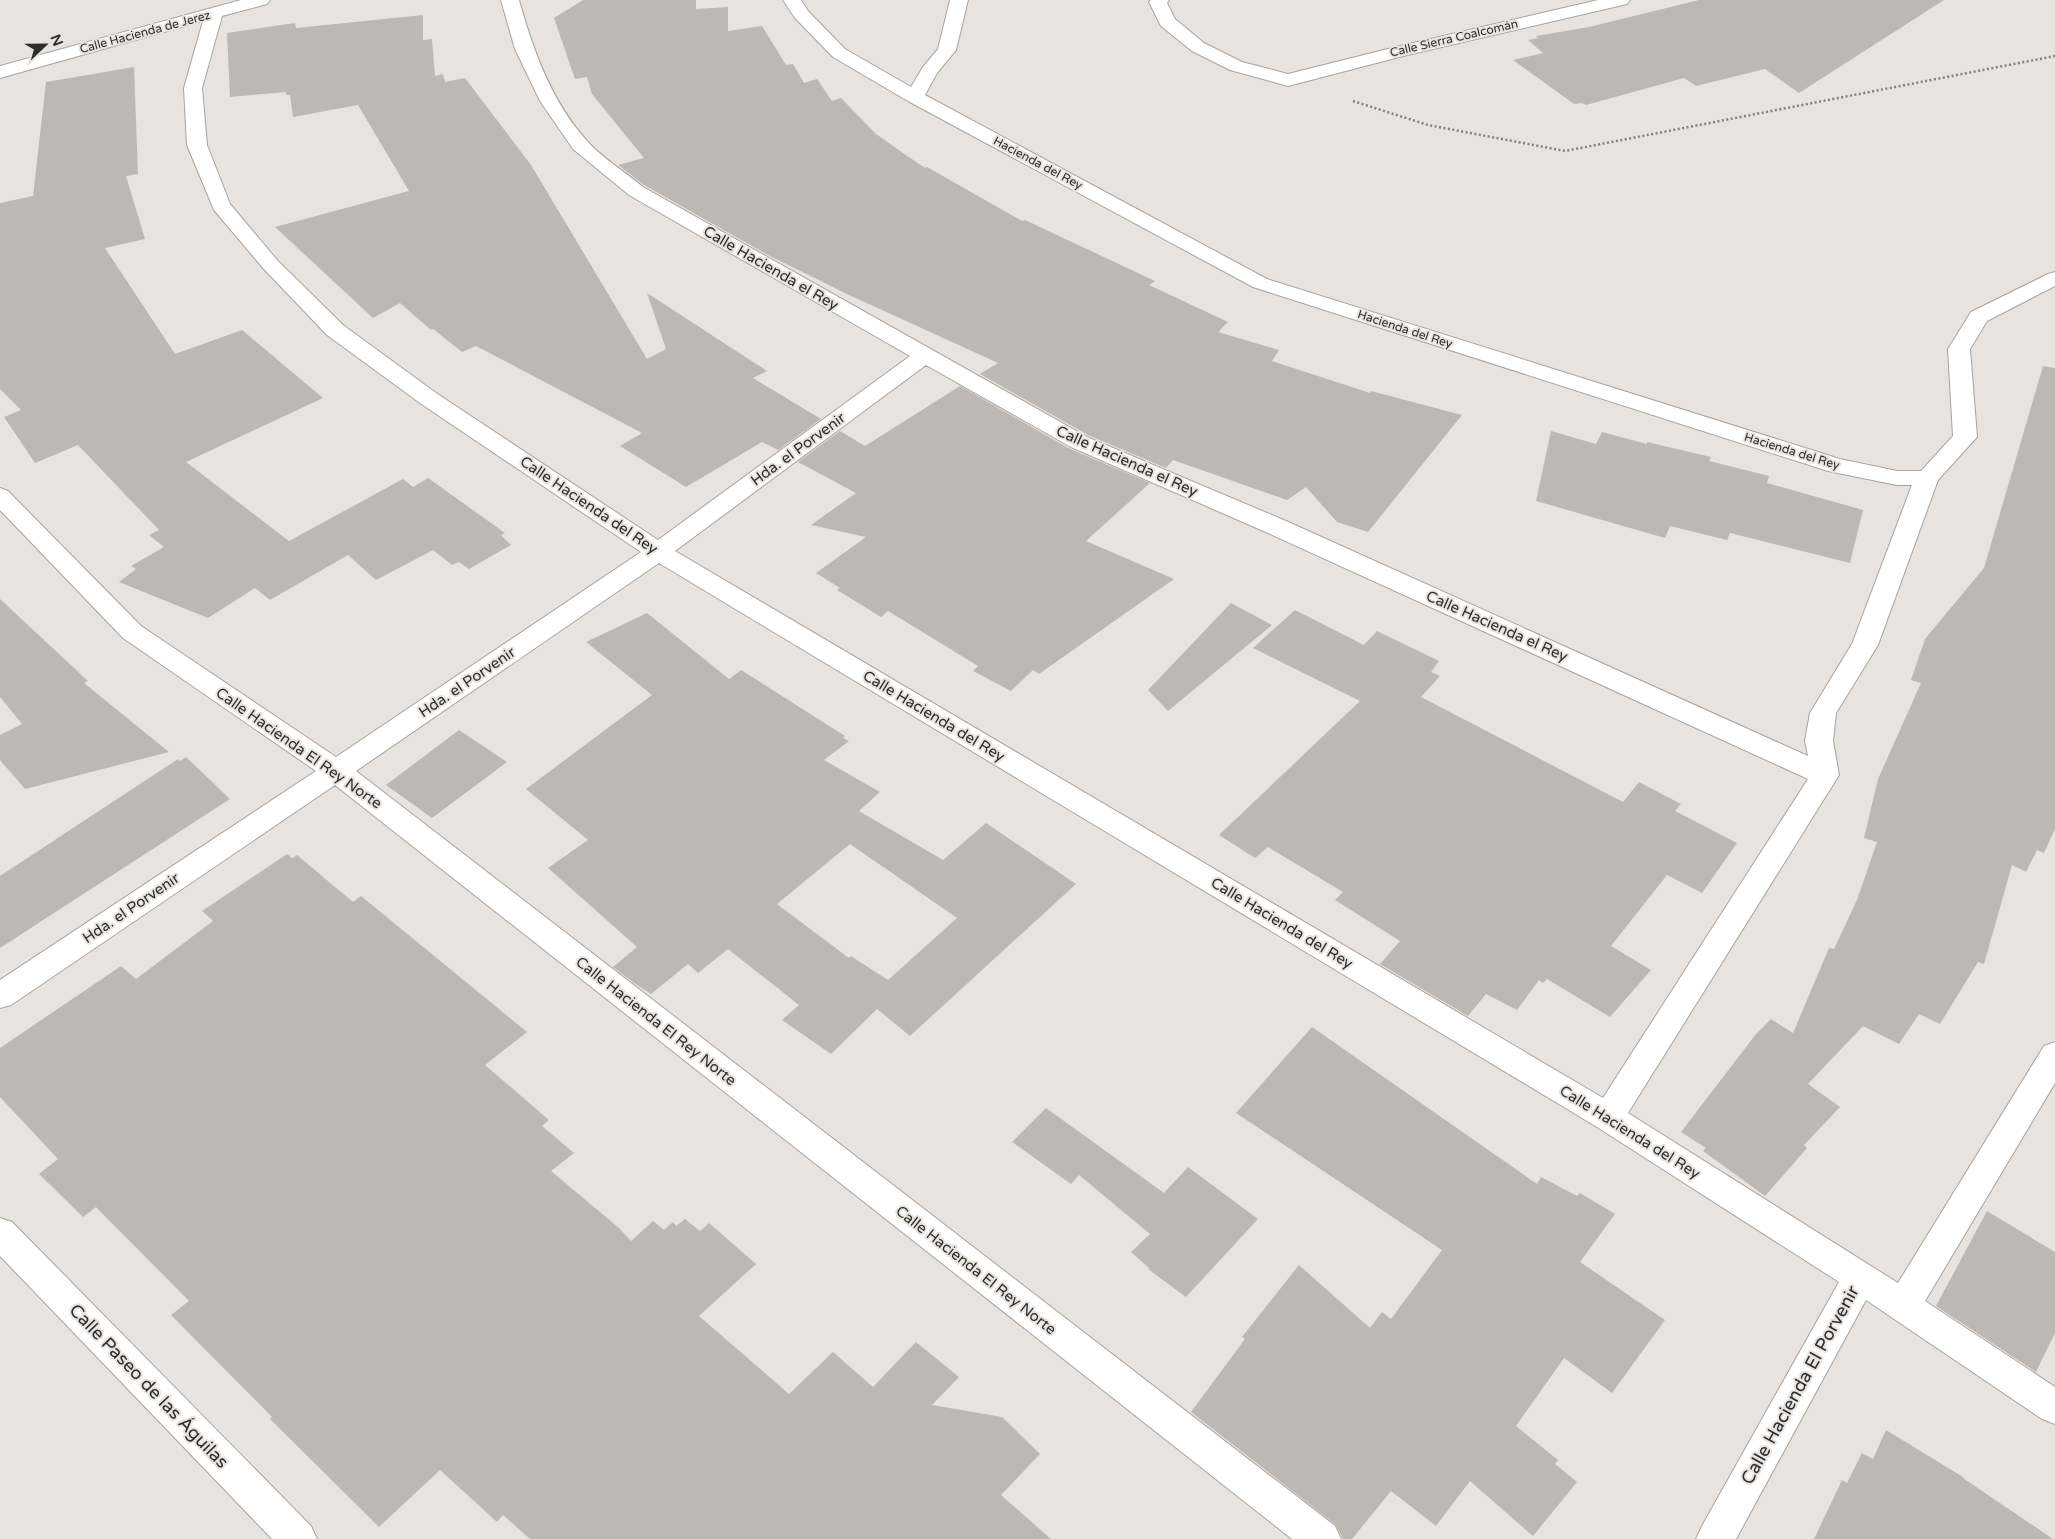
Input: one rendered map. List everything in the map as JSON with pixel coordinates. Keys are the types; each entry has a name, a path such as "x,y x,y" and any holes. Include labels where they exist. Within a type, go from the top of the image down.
{"street":[{"name":"Calle Hacienda de Jerez","path":"0,72 261,0"},
{"name":"Calle Hacienda el Rey","path":"510,0 524,49 549,101 580,145 636,191 1078,442 1276,527 1825,775"},
{"name":"Hacienda del Rey","path":"792,0 801,14 839,53 915,97 1260,283 1836,466 1897,478 1927,478"},
{"path":"915,97 929,72 947,50 959,0"},
{"name":"Calle Sierra Coalcomán","path":"1288,80 1400,51 1621,0"},
{"path":"1159,1 1167,22 1198,47 1236,66 1288,80"},
{"name":"Calle Hacienda del Rey","path":"214,14 193,88 197,145 221,206 270,264 335,330 428,398 658,552 1608,1118 1860,1278"},
{"path":"1608,1118 1825,775 1819,741 1824,713 1865,646 1918,498 1927,478 1965,437 1959,349 1979,317 2055,278"},
{"name":"Hda. el Porvenir","path":"0,996 658,552 924,356"},
{"name":"Calle Hacienda El Rey Norte","path":"0,496 132,632 336,771 1322,1539"},
{"path":"1903,1306 2055,1055"},
{"name":"Calle Paseo de las Águilas","path":"0,1233 298,1539"},
{"name":"Calle Hacienda El Porvenir","path":"1715,1539 1860,1278 2055,1407"}],"path":[{"path":"1288,80 1428,125 1565,151 2055,56"}],"building":[{"path":"583,0 696,0 696,9 728,7 728,31 762,26 786,65 793,64 804,83 817,79 832,101 841,98 876,134 925,168 927,167 1022,221 1025,220 1155,281 1149,285 1228,322 1218,332 1279,350 1272,361 1370,393 1371,391 1462,415 1368,532 1337,522 1306,487 1287,500 1173,460 1166,468 1088,435 980,374 998,363 847,294 768,255 644,185 618,165 644,158 592,94 587,77 575,79 554,18"},
{"path":"1699,0 1944,0 1799,93 1765,69 1696,86 1684,78 1586,105 1582,103 1574,104 1513,60 1543,53 1528,40 1538,38 1536,36 1589,27"},
{"path":"423,15 423,40 432,39 435,76 443,74 445,82 465,78 531,165 647,359 666,349 647,293 767,371 753,378 821,419 778,450 762,442 686,487 620,446 642,433 476,346 462,352 433,329 431,330 400,303 373,318 275,227 409,191 358,105 293,117 290,95 286,95 286,92 230,97 227,33 295,23 296,28"},
{"path":"134,67 138,174 126,176 145,239 105,248 175,354 242,330 323,398 186,462 289,541 403,479 413,487 428,478 505,533 501,535 511,545 469,569 459,562 452,565 433,550 376,580 348,555 270,600 255,588 208,618 119,582 136,569 131,566 164,547 149,535 159,530 78,445 35,463 4,417 21,410 0,389 0,203 33,196 46,82"},
{"path":"2043,366 2055,368 2055,829 2044,853 2037,850 2026,872 2012,865 1984,964 1978,962 1940,1024 1919,1014 1899,1044 1863,1026 1808,1084 1840,1107 1804,1145 1807,1148 1765,1196 1703,1151 1706,1148 1681,1132 1756,1034 1771,1019 1793,1033 1829,948 1834,949 1857,900 1877,842 1864,838 1878,779 1921,683 1911,680 1925,639 1984,568"},
{"path":"960,386 1070,449 1150,483 1086,541 1174,579 1039,674 1033,670 1011,691 973,671 978,666 888,611 881,617 837,590 840,588 816,573 866,537 811,525 856,493 798,462 840,431 865,446"},
{"path":"1551,431 1596,444 1602,432 1647,444 1647,442 1711,457 1709,461 1769,476 1767,483 1863,510 1850,563 1730,533 1727,540 1670,526 1665,538 1536,501"},
{"path":"0,599 88,681 84,683 169,752 25,789 0,760 0,735 22,724 0,697"},
{"path":"1231,603 1272,625 1168,711 1148,690"},
{"path":"1295,610 1364,645 1377,631 1439,661 1431,672 1440,676 1421,697 1623,802 1639,782 1681,804 1675,811 1737,843 1702,893 1667,875 1611,946 1651,970 1610,1017 1547,979 1543,983 1539,980 1517,1010 1486,994 1468,1016 1380,964 1400,941 1335,900 1343,892 1268,847 1255,858 1219,835 1360,701 1253,648"},
{"path":"647,613 729,679 741,670 845,736 843,738 849,741 824,760 880,792 859,811 943,860 986,823 1076,884 910,1036 877,1009 831,1054 782,1020 799,1005 728,949 698,973 688,964 651,994 613,967 637,947 548,868 588,840 526,789 652,695 586,642","holes":["850,844 957,918 888,980 851,956 849,958 777,904"]},
{"path":"459,730 507,762 432,818 386,785"},
{"path":"186,757 230,799 0,948 0,876 178,759 180,761"},
{"path":"287,854 292,858 297,855 353,902 361,896 527,1032 485,1065 549,1120 542,1126 574,1153 551,1171 619,1228 631,1241 653,1221 664,1230 673,1222 676,1226 685,1219 700,1231 709,1223 756,1264 699,1316 789,1394 833,1352 873,1387 916,1342 959,1377 932,1405 1002,1417 1040,1454 1001,1495 1051,1539 530,1539 503,1515 497,1522 440,1470 379,1527 270,1419 272,1417 171,1315 189,1301 96,1207 83,1217 39,1174 58,1159 0,1097 0,1048 121,966 136,979 213,921 202,911"},
{"path":"1312,1027 1537,1184 1541,1177 1577,1196 1580,1193 1615,1214 1580,1262 1665,1320 1612,1393 1564,1358 1516,1426 1558,1460 1555,1464 1577,1482 1533,1536 1470,1481 1436,1526 1391,1491 1352,1539 1343,1539 1336,1525 1191,1412 1245,1339 1242,1337 1299,1265 1370,1328 1382,1312 1391,1319 1442,1250 1236,1113"},
{"path":"1046,1108 1164,1193 1188,1167 1258,1219 1186,1297 1148,1269 1131,1252 1150,1234 1079,1175 1071,1184 1012,1142"},
{"path":"1987,1211 2055,1252 2055,1333 2036,1372 1936,1306"},
{"path":"1886,1430 1963,1477 2053,1539 1814,1539 1842,1480 1847,1483 1862,1453 1873,1459"}]}
